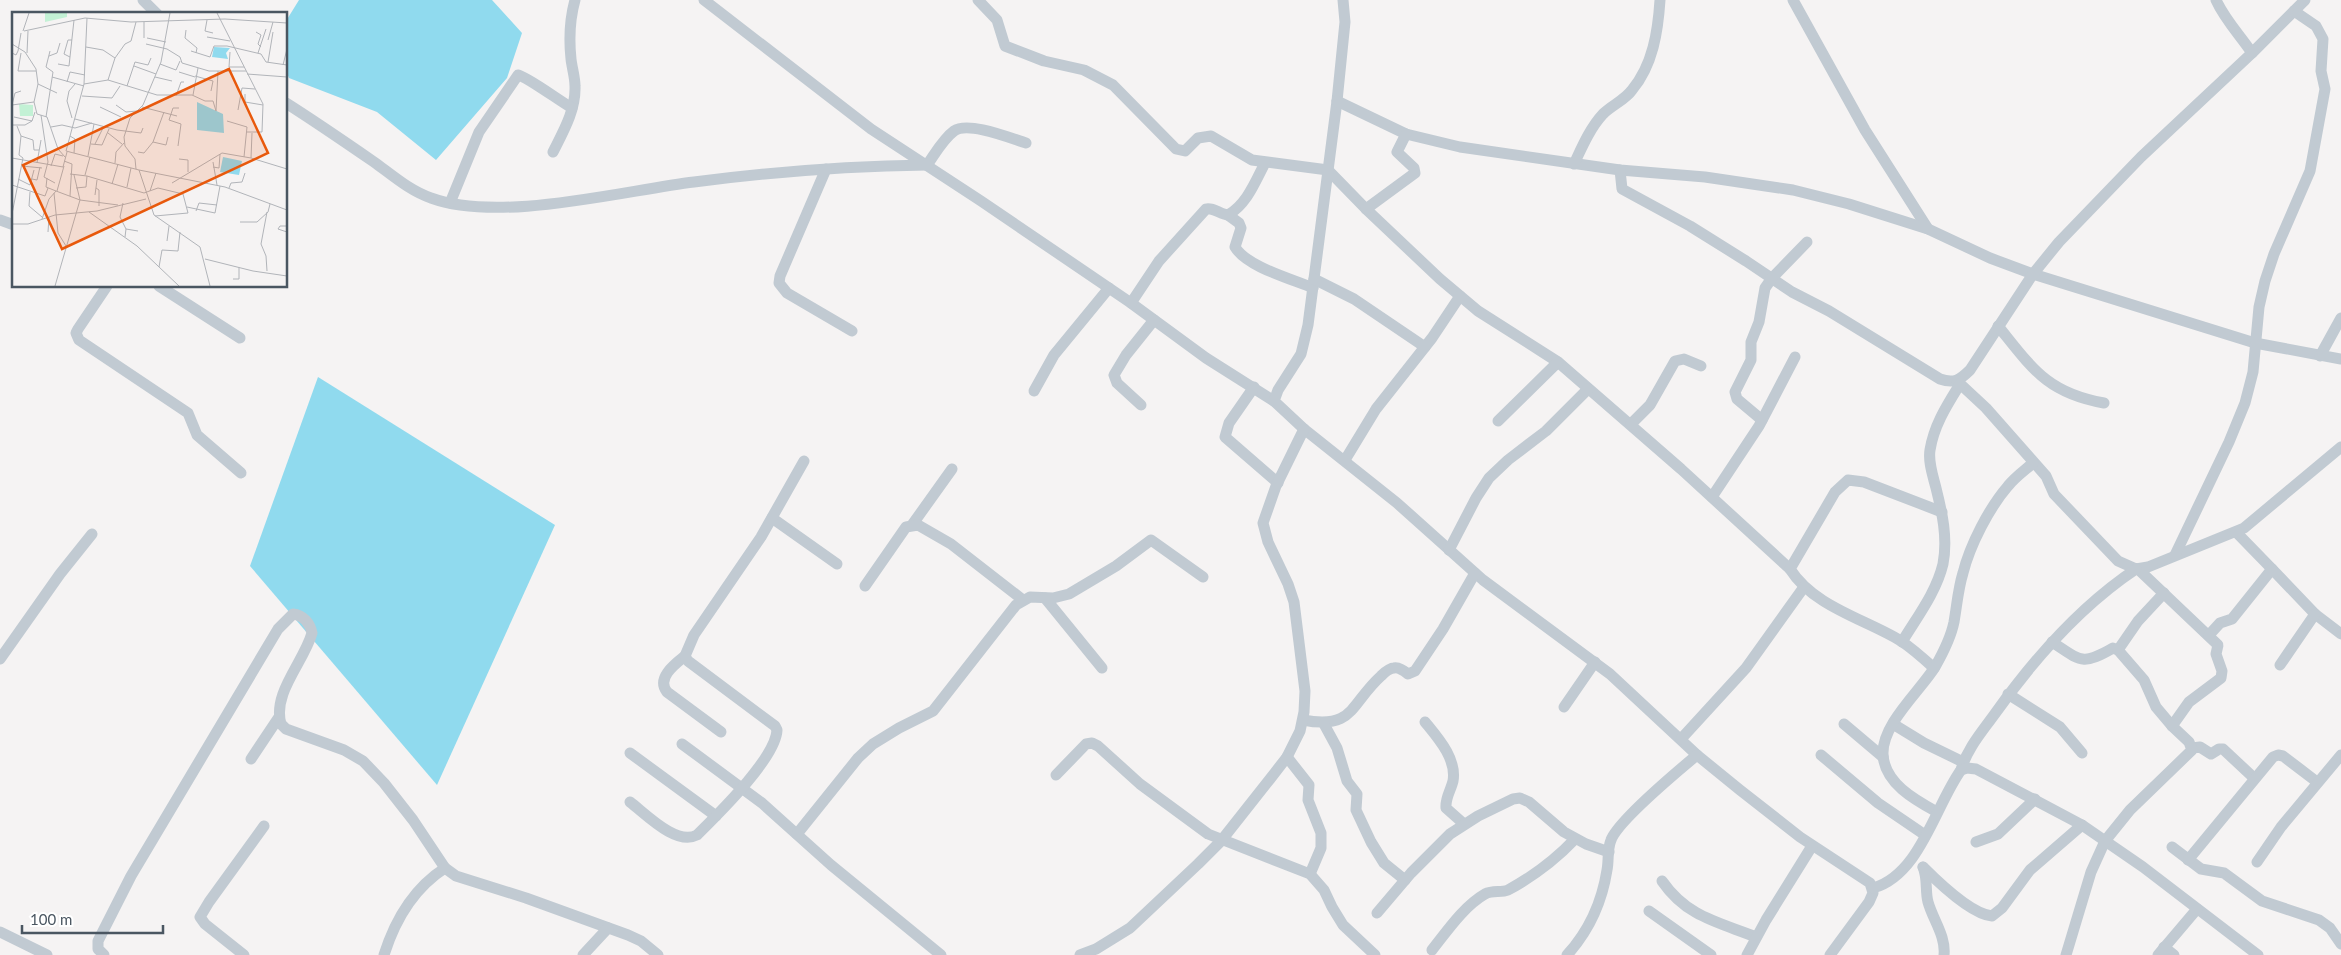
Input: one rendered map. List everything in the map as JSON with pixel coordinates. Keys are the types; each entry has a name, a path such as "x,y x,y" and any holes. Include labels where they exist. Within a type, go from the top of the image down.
{"street":[{"path":"143,0 155,12"},
{"path":"553,152 572,108 576,84 571,59 571,30 575,0"},
{"path":"704,0 871,129 1109,288 1206,358 1254,387 1274,402 1304,429 1345,460 1514,605 1595,662 1632,692 1697,755 1812,846 1863,878 1873,888 1873,893 1869,902 1830,955"},
{"path":"978,0 997,20 1005,46 1044,61 1084,70 1107,81 1119,90 1176,149 1185,150 1198,138 1211,136 1244,157 1265,163 1328,170 1366,209 1460,296 1478,311 1558,362 1632,424 1790,569 1804,587 1836,607 1902,642 1934,668"},
{"path":"1274,402 1278,390 1301,354 1308,324 1337,101 1345,22 1343,0"},
{"path":"1574,164 1590,132 1602,116 1631,91 1642,76 1655,40 1660,0"},
{"path":"1793,0 1865,130 1928,229"},
{"path":"2216,0 2221,12 2239,32 2252,54"},
{"path":"1902,642 1934,590 1939,576 1945,541 1942,512 1930,451 1937,423 1959,383 1970,370 2032,274 2059,242 2113,185 2252,54 2305,0"},
{"path":"2175,555 2229,442 2245,403 2253,372 2255,343 2265,281 2274,254 2310,171 2325,89 2320,71 2321,32 2311,21 2294,11"},
{"path":"450,203 479,132 518,75 526,77 542,90 572,108"},
{"path":"1337,101 1406,134 1460,147 1620,170 1705,178 1792,190 1849,204 1928,229 1990,258 2032,274 2255,343 2341,359"},
{"path":"288,104 430,198 450,203 487,207 534,205 712,180 826,169 927,165 952,134 962,128 974,128 1026,143"},
{"path":"1366,209 1415,173 1414,168 1397,152 1406,134"},
{"path":"1228,215 1246,198 1265,163"},
{"path":"826,169 780,276 779,283 787,293 852,331"},
{"path":"1620,170 1622,189 1690,226 1792,292 1829,311 1940,379 1959,383 1986,408 2046,476 2054,494 2118,561 2137,569 2218,645 2216,654 2222,676 2217,682 2189,702 2172,726"},
{"path":"1130,303 1159,261 1206,209 1211,208 1228,215 1241,226 1242,230 1235,247 1241,254 1265,269 1354,299 1424,348"},
{"path":"0,220 12,224"},
{"path":"1762,420 1738,399 1735,392 1751,360 1752,342 1759,322 1764,293 1772,278 1807,242"},
{"path":"104,288 78,329 77,337 188,414 197,435 241,473"},
{"path":"162,288 240,338"},
{"path":"1034,391 1054,355 1109,288"},
{"path":"1345,460 1376,408 1424,348 1460,296"},
{"path":"2320,356 2341,318"},
{"path":"1141,405 1117,383 1114,375 1126,355 1154,320"},
{"path":"1998,326 2034,370 2050,384 2068,394 2104,403"},
{"path":"1712,497 1762,420 1795,357"},
{"path":"1632,424 1650,405 1674,361 1684,359 1701,366"},
{"path":"1498,422 1558,362"},
{"path":"1254,387 1229,423 1225,437 1278,483"},
{"path":"1449,550 1476,498 1490,478 1508,460 1546,431 1588,389"},
{"path":"1080,955 1096,949 1130,928 1221,841 1287,757 1303,720 1305,676 1294,602 1263,528 1264,517 1278,483 1304,429"},
{"path":"1873,888 1890,880 1914,853 1974,743 2008,694 2052,642 2113,584 2137,569 2148,567 2244,528 2341,447"},
{"path":"721,732 667,692 663,682 670,670 685,656 694,635 734,579 772,518 804,461"},
{"path":"1938,812 1914,798 1895,783 1883,756 1883,750 1893,724 1934,668 1949,639 1968,554 2008,486 2033,463"},
{"path":"865,586 902,532 912,525 952,469"},
{"path":"1790,569 1835,492 1848,480 1864,482 1942,512"},
{"path":"772,518 837,564"},
{"path":"912,525 924,528 951,544 1023,600"},
{"path":"2236,532 2314,614 2341,634"},
{"path":"0,659 60,574 92,534"},
{"path":"797,834 858,758 873,744 899,728 933,712 1008,614 1023,600 1030,597 1062,597 1069,594 1116,566 1151,540 1203,577"},
{"path":"2209,635 2220,623 2232,619 2272,570"},
{"path":"1303,720 1324,724 1343,718 1352,712 1376,681 1390,669 1397,668 1408,674 1415,671 1443,630 1475,573"},
{"path":"1681,739 1746,668 1804,587"},
{"path":"2118,650 2138,621 2164,593"},
{"path":"1046,598 1102,668"},
{"path":"104,955 98,949 98,941 131,876 278,629 289,616 298,614 308,623 312,633 284,694 278,717 251,758"},
{"path":"2280,665 2314,614"},
{"path":"2052,642 2084,660 2093,659 2113,648 2118,650 2144,680 2156,707 2189,742 2192,748"},
{"path":"630,802 656,822 683,838 690,838 697,835 743,788 775,741 777,730 774,726 688,661 685,656"},
{"path":"1564,707 1595,662"},
{"path":"2008,694 2060,727 2082,753"},
{"path":"278,717 280,724 286,730 338,747 363,760 384,783 426,838 443,865 468,881 526,898 608,928 641,941 658,955"},
{"path":"1425,722 1452,763 1453,780 1446,808 1464,824"},
{"path":"1324,724 1337,748 1347,781 1357,794 1355,806 1363,827 1384,863 1405,880"},
{"path":"1844,724 1883,756"},
{"path":"1893,724 1962,766 1976,768 2082,825 2258,955"},
{"path":"1056,774 1078,749 1092,743 1098,746 1169,807 1208,834 1221,841 1293,866 1310,874 1324,890 1343,925 1375,955"},
{"path":"682,744 743,788 857,887 941,955"},
{"path":"2192,748 2202,748 2211,754 2221,748 2254,778"},
{"path":"2066,955 2091,872 2106,841 2120,821 2191,752 2192,748"},
{"path":"630,753 716,816"},
{"path":"1567,955 1580,941 1594,915 1607,874 1611,839 1615,832 1652,794 1697,755"},
{"path":"1821,755 1878,802 1925,835"},
{"path":"2257,862 2281,826 2341,755"},
{"path":"2188,860 2272,757 2283,756 2317,782"},
{"path":"1287,757 1309,785 1308,800 1321,833 1321,848 1310,874"},
{"path":"1377,913 1439,844 1464,824 1503,802 1520,798 1529,802 1576,839 1609,852"},
{"path":"1976,842 1998,834 2035,799"},
{"path":"1914,853 1936,880 1982,914 1992,916 2002,908 2030,870 2082,825"},
{"path":"244,955 205,924 200,917 208,902 264,826"},
{"path":"1432,950 1454,922 1480,898 1489,892 1507,890 1552,860 1576,839"},
{"path":"1747,955 1812,846"},
{"path":"2172,846 2188,860 2207,872 2224,873 2254,896 2270,905 2319,920 2330,928 2341,944"},
{"path":"384,955 392,932 406,907 443,865"},
{"path":"1923,866 1926,875 1928,903 1944,944 1944,955"},
{"path":"1662,881 1676,899 1693,912 1756,938"},
{"path":"2174,955 2161,951 2197,909"},
{"path":"1649,911 1711,955"},
{"path":"583,955 608,928"},
{"path":"0,932 47,955"}],"water":[{"path":"299,0 492,0 522,33 507,78 436,160 377,112 289,78 288,18"},
{"path":"318,377 555,525 437,785 250,566"}]}
